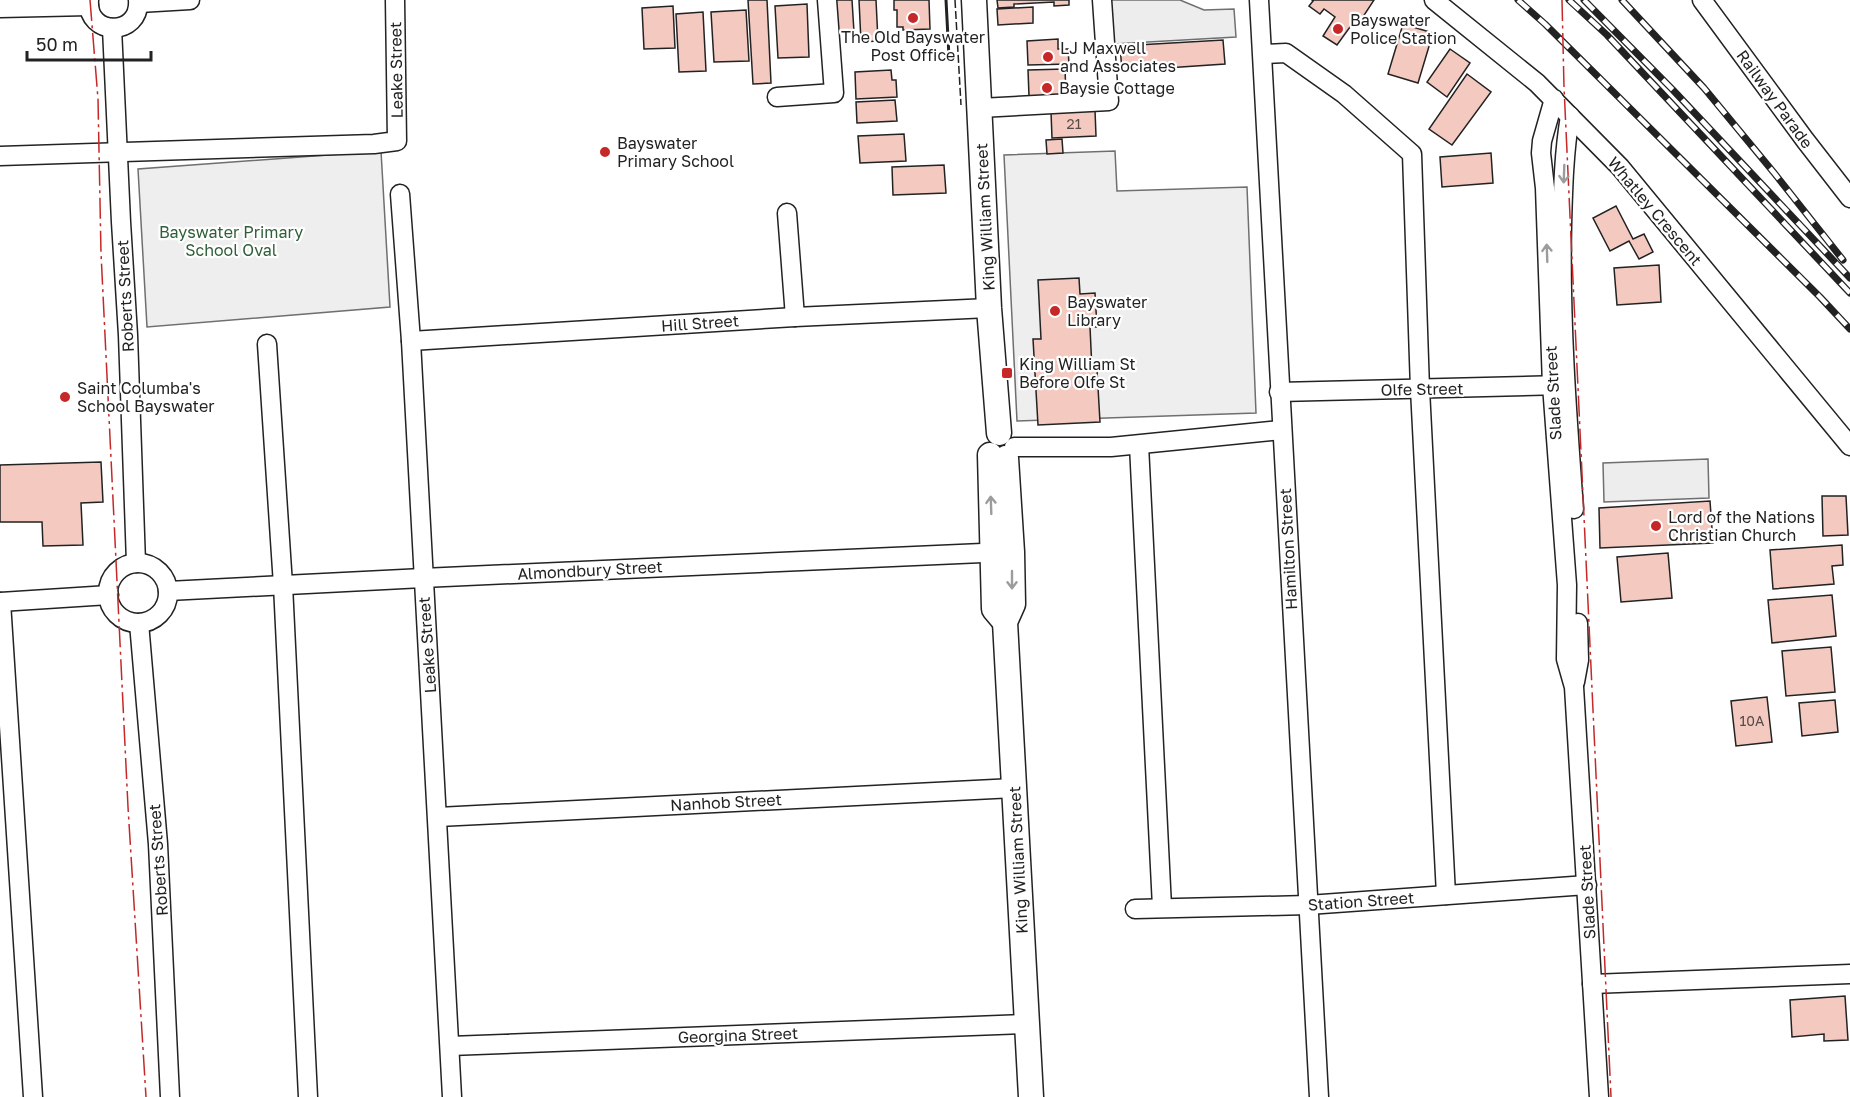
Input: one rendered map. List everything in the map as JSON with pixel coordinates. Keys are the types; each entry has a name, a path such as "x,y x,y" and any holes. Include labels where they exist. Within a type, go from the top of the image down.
{"main road":[{"name":"King William Street","path":"974,0 989,308 1002,448 1003,552 1013,604 1005,622 1031,1097"}],"street":[{"path":"0,8 89,3 91,14 96,21 112,28 126,25 133,19 139,2 190,0"},
{"name":"Leake Street","path":"117,152 374,144 397,141 395,0"},
{"path":"777,97 834,93 827,0"},
{"path":"980,108 1109,101 1102,0"},
{"name":"Hamilton Street","path":"1259,0 1319,1097"},
{"name":"Whatley Crescent","path":"1434,0 1505,56 1554,99 1620,167 1850,446"},
{"name":"Railway Parade","path":"1702,0 1805,141 1850,198"},
{"name":"Roberts Street","path":"112,28 128,335 136,563"},
{"path":"1263,54 1286,53 1344,94 1412,154 1420,389 1446,895"},
{"name":"Slade Street","path":"1554,99 1542,141 1541,153 1558,385 1575,524 1579,660 1574,687 1599,1097"},
{"name":"Slade Street","path":"1558,385 1564,154 1570,116"},
{"path":"0,156 117,152"},
{"name":"Leake Street","path":"400,194 411,341 452,1097"},
{"path":"787,213 795,317"},
{"name":"Hill Street","path":"411,341 795,317 989,308"},
{"path":"267,344 283,585 308,1097"},
{"name":"Olfe Street","path":"1279,392 1558,385"},
{"path":"1002,448 1111,447 1281,430"},
{"path":"1139,445 1162,907"},
{"name":"Almondbury Street","path":"168,591 1003,552"},
{"path":"136,563 154,568 166,582 168,591 163,609 148,621 139,623 128,621 119,615 112,606 109,595 109,586 113,577 127,565 136,563"},
{"path":"33,1097 0,602 109,595"},
{"name":"Roberts Street","path":"139,623 158,844 170,1097"},
{"name":"Nanhob Street","path":"438,816 1014,788"},
{"name":"Station Street","path":"1135,909 1308,905 1587,885"},
{"path":"1593,984 1850,974"},
{"name":"Georgina Street","path":"450,1046 1027,1024"}],"green space":[{"name":"Bayswater Primary School Oval","path":"381,151 390,307 147,327 138,169"},
{"path":"1115,151 1117,191 1247,187 1256,413 1017,421 1004,155"}],"shaded area":[{"path":"1109,0 1180,0 1204,10 1234,9 1236,37 1113,44"},
{"path":"1708,459 1709,498 1604,502 1603,463"}],"building":[{"path":"748,0 767,0 771,83 753,84"},
{"path":"834,0 852,0 854,32 835,33"},
{"path":"859,0 876,0 878,41 861,42"},
{"name":"The Old Bayswater Post Office","path":"894,0 929,0 930,29 903,30 903,27 897,27 897,10 894,10"},
{"path":"997,0 1069,0 1069,5 1054,6 1054,2 1014,4 1014,7 998,8"},
{"name":"Bayswater Police Station","path":"1312,0 1374,0 1359,23 1355,20 1337,45 1323,36 1335,17 1324,9 1320,14 1309,6"},
{"path":"807,4 809,57 778,58 775,6"},
{"path":"673,6 675,48 644,49 642,8"},
{"path":"1033,7 1033,23 998,25 997,9"},
{"path":"746,10 749,61 714,62 711,12"},
{"path":"703,12 706,71 679,72 676,14"},
{"path":"1403,24 1433,33 1418,83 1388,74"},
{"name":"LJ Maxwell and Associates","path":"1058,39 1058,49 1068,49 1069,64 1028,65 1027,41"},
{"path":"1223,40 1225,64 1122,71 1120,46"},
{"path":"1450,49 1470,63 1447,97 1427,82"},
{"name":"Baysie Cottage","path":"1065,69 1066,95 1029,96 1028,70"},
{"path":"891,70 892,80 896,80 897,97 856,99 855,72"},
{"path":"1467,74 1491,92 1452,145 1429,129"},
{"path":"895,100 897,121 857,123 856,102"},
{"path":"1095,110 1096,136 1052,138 1051,112"},
{"path":"904,134 906,161 860,163 858,136"},
{"path":"1062,139 1063,153 1047,154 1046,140"},
{"path":"1491,153 1493,183 1442,187 1440,157"},
{"path":"944,165 946,193 893,195 892,167"},
{"path":"1616,206 1633,239 1644,234 1653,252 1639,259 1629,241 1610,251 1593,218"},
{"path":"1659,265 1661,302 1617,305 1614,268"},
{"path":"1079,278 1080,294 1095,293 1097,327 1090,327 1092,370 1097,370 1100,422 1038,425 1033,339 1041,339 1038,280"},
{"path":"101,462 103,502 81,503 83,545 43,546 42,522 0,522 0,465"},
{"path":"1822,496 1846,496 1848,535 1823,536"},
{"name":"Lord of the Nations Christian Church","path":"1710,501 1713,543 1600,548 1599,508"},
{"path":"1842,545 1843,565 1832,566 1834,584 1773,589 1770,550"},
{"path":"1668,553 1672,598 1621,602 1617,557"},
{"path":"1832,595 1836,636 1772,643 1768,600"},
{"path":"1831,647 1835,692 1786,696 1782,651"},
{"path":"1767,697 1772,742 1736,746 1731,701"},
{"path":"1835,700 1838,732 1802,736 1799,703"},
{"path":"1845,996 1848,1040 1824,1041 1824,1034 1792,1037 1790,1000"}],"railway":[{"path":"1518,0 1545,24 1850,329"},
{"path":"1569,0 1607,35 1850,293"},
{"path":"1584,0 1673,90 1850,278"},
{"path":"1622,0 1704,88 1843,260"}],"fence":[{"path":"955,0 961,105"}],"wall":[{"path":"946,0 949,57"}],"power":[{"path":"90,0 98,99 101,253 128,807 146,1097"},
{"path":"1562,0 1564,87 1611,1097"}],"place":[{"name":"The Old Bayswater Post Office","path":"913,18"},
{"name":"Bayswater Police Station","path":"1338,29"},
{"name":"LJ Maxwell and Associates","path":"1048,57"},
{"name":"Baysie Cottage","path":"1047,88"},
{"name":"Bayswater Primary School","path":"605,152"},
{"name":"Bayswater Library","path":"1055,311"},
{"name":"King William St Before Olfe St","path":"1007,373"},
{"name":"Saint Columba's School Bayswater","path":"65,397"},
{"name":"Lord of the Nations Christian Church","path":"1656,526"}]}
